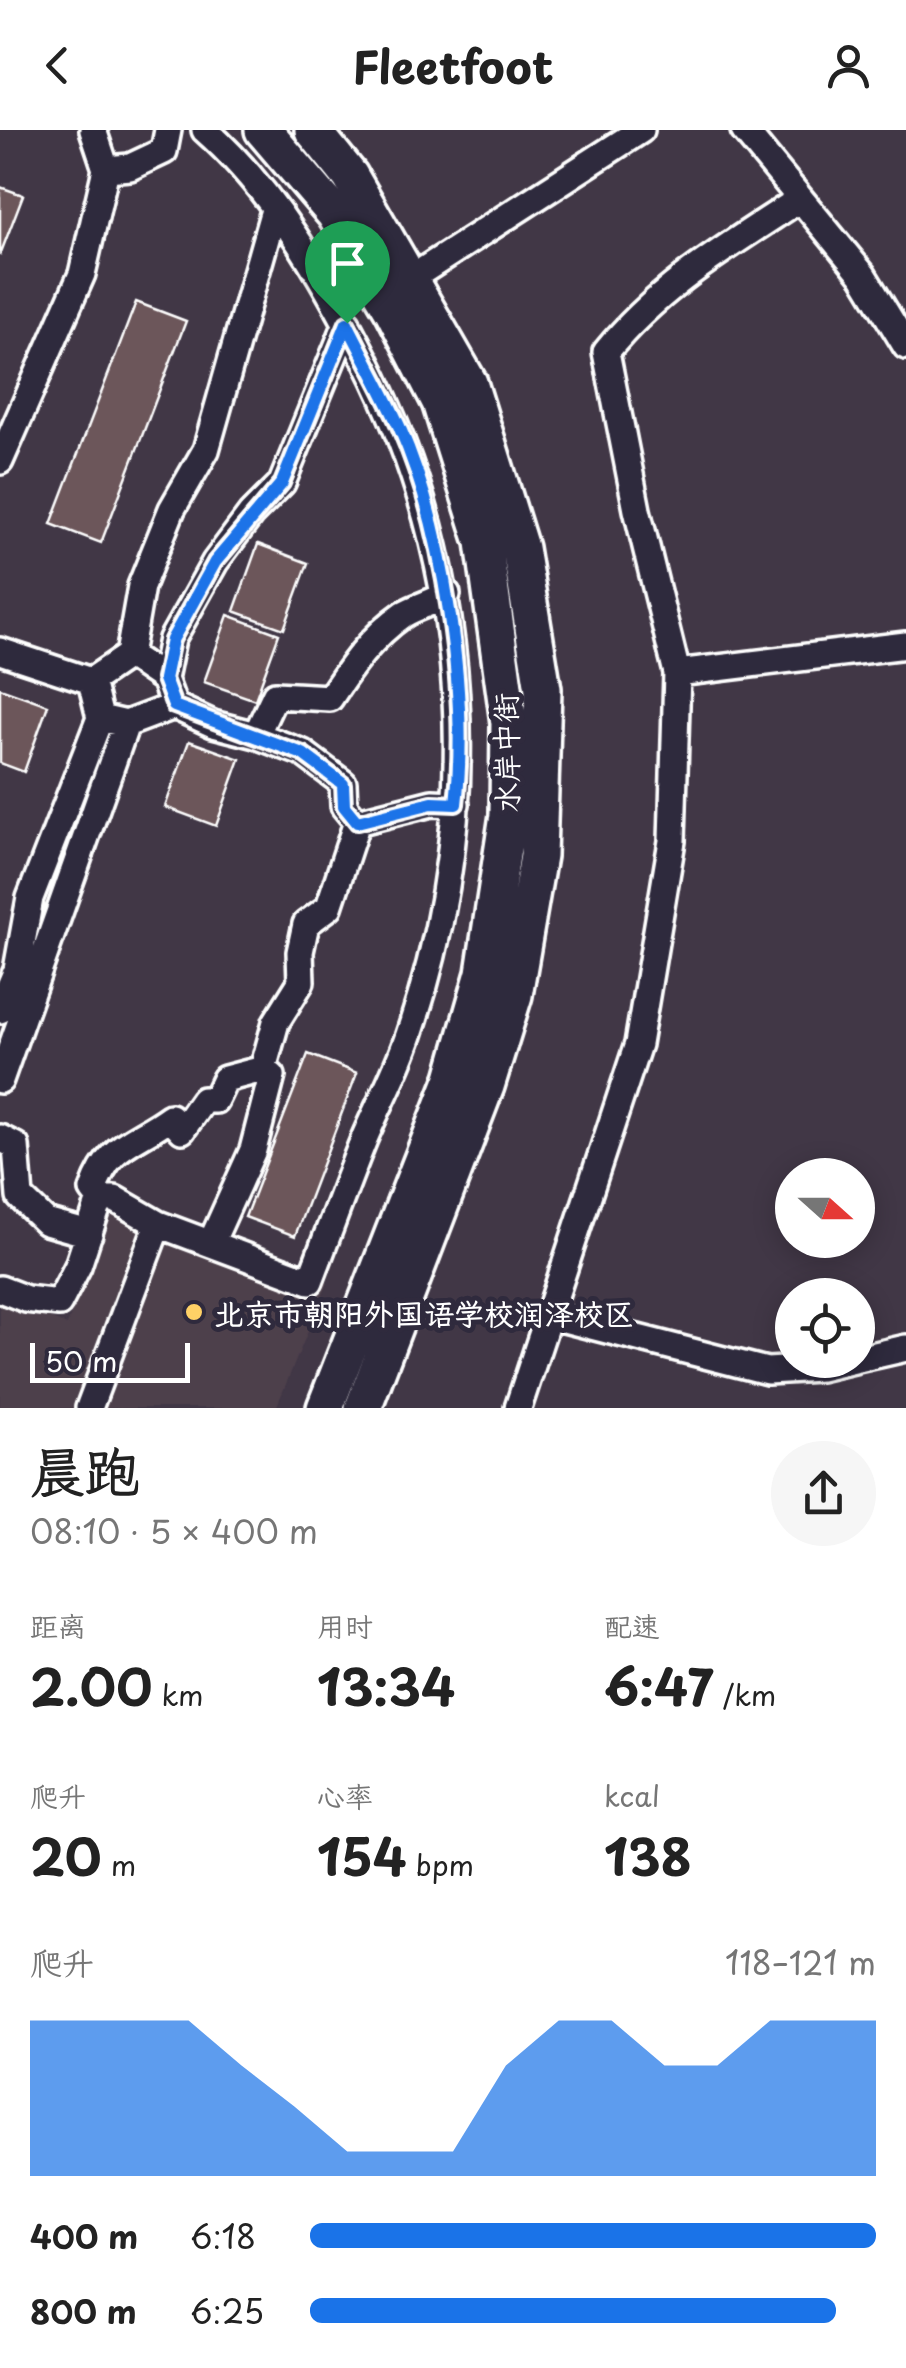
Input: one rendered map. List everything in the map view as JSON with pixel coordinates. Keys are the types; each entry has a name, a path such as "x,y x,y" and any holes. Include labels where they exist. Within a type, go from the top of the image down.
{"street":[{"path":"0,460 82,274 106,169 94,130"},
{"path":"106,169 130,168 164,151 168,130"},
{"path":"204,130 274,210 347,323 400,429 447,594 458,724 456,804 446,886 410,1033 310,1281 158,1224 114,1199 100,1198 92,1190 101,1166 120,1145 147,1134 170,1118 182,1130 203,1100 215,1100 225,1079 262,1068"},
{"name":"水岸中街","path":"262,130 334,213 393,310 440,402 484,542 509,723 508,815 484,974 454,1078 325,1408"},
{"name":"水岸中街","path":"312,130 350,176 469,383 520,548 543,689 538,856 522,960 500,1047 363,1408"},
{"path":"410,279 641,130"},
{"path":"744,130 863,276 906,346"},
{"path":"518,1408 638,1044 672,841 677,673 637,510 606,352 634,317 670,286 800,199"},
{"path":"91,681 129,655 141,586 172,509 206,450 274,210"},
{"path":"347,323 282,483 215,562 172,640 164,679 174,706 213,724 256,735 303,754 343,784 344,806 357,822"},
{"path":"0,396 30,393"},
{"path":"256,735 275,695 330,698 356,657 383,630 408,611 447,594"},
{"path":"677,673 906,645"},
{"path":"0,650 91,681"},
{"path":"129,655 164,679"},
{"path":"0,1010 17,970 30,898 100,718 91,681"},
{"path":"100,718 126,724 174,706"},
{"path":"0,1080 126,724"},
{"path":"357,822 432,803 456,804"},
{"path":"262,1068 276,1022 301,982 300,952 306,924 329,907 357,822"},
{"path":"211,1243 253,1150 272,1076 262,1068"},
{"path":"0,1138 16,1146 20,1197 46,1222 88,1234"},
{"path":"0,1289 26,1299 59,1303 100,1198"},
{"path":"89,1408 158,1224"},
{"path":"548,1315 640,1342 775,1371"},
{"path":"875,1355 906,1348"}],"shaded area":[{"name":"北京市朝阳外国语学校润泽校区","path":"112,1206 328,1283 276,1408 0,1408 0,1299 67,1325"}],"building":[{"path":"0,187 23,195 0,255"},
{"path":"136,302 186,321 101,543 51,524"},
{"path":"258,544 308,563 284,629 234,611"},
{"path":"228,615 279,634 255,700 204,682"},
{"path":"0,688 48,705 24,772 0,763"},
{"path":"189,741 240,759 216,826 165,807"},
{"path":"308,1054 357,1073 295,1236 245,1217"}],"place":[{"name":"北京市朝阳外国语学校润泽校区","path":"194,1312"}],"route":[{"path":"347,323 400,429 423,500 447,594 458,724 456,804 432,803 357,822 344,806 343,784 303,754 243,730 213,724 174,706 164,679 172,640 215,562 251,514 282,483 347,323"}]}
